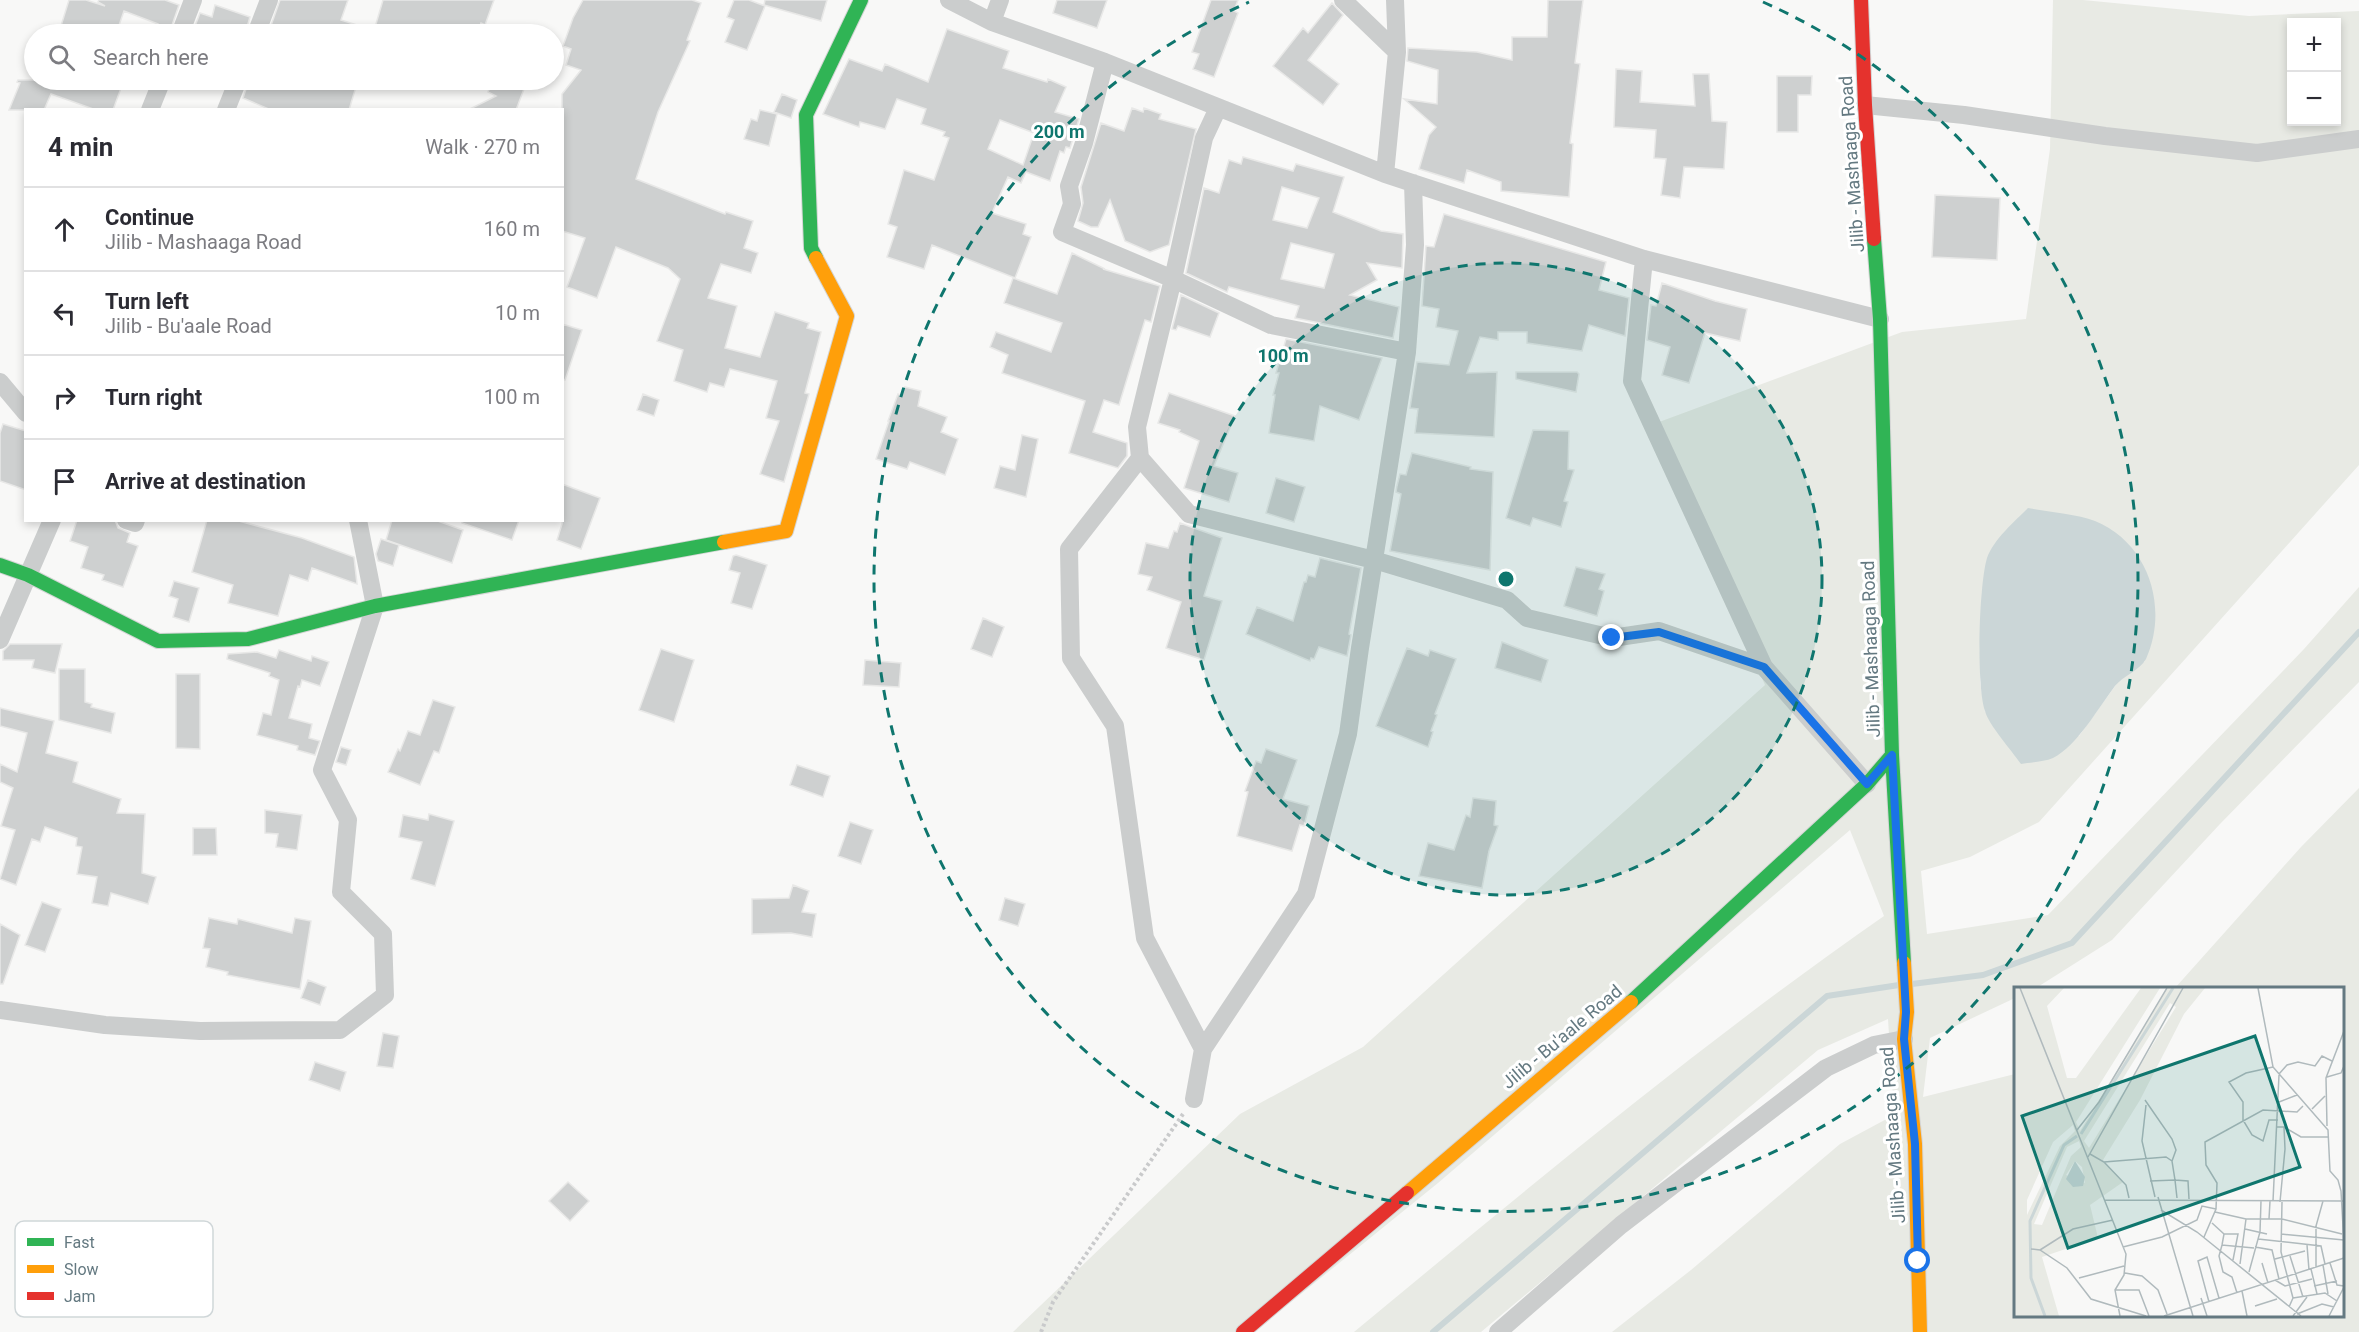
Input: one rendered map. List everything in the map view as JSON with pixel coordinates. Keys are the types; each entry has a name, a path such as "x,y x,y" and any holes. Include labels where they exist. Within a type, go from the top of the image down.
{"main road":[{"path":"0,565 28,575 158,641 248,639 375,606 786,531 846,316 811,248 806,115 861,0"},
{"name":"Jilib - Mashaaga Road","path":"1861,0 1864,105 1880,319 1892,755 1906,1012 1904,1039 1915,1144 1920,1332"},
{"name":"Jilib - Bu'aale Road","path":"1244,1332 1633,1000 1867,784 1892,755"}],"street":[{"path":"184,24 193,0"},
{"path":"260,24 269,0"},
{"path":"949,0 992,22 1105,62 1385,174 1644,259 1880,319"},
{"path":"992,22 1000,0"},
{"path":"1343,0 1397,52"},
{"path":"1385,174 1397,52 1395,0"},
{"path":"1105,62 1084,143 1069,186 1072,204 1062,232 1173,279 1271,325 1407,352"},
{"path":"151,108 158,90"},
{"path":"227,108 234,90"},
{"path":"1864,105 1964,115 2105,136 2257,153 2359,139"},
{"path":"1218,108 1204,138 1137,427 1140,458 1189,514 1374,560 1507,600 1527,618 1612,638 1659,632 1764,667"},
{"path":"1194,1099 1203,1049 1306,894 1348,734 1407,352 1415,245 1413,183"},
{"path":"1644,259 1632,381 1764,667 1867,784"},
{"path":"0,382 24,411"},
{"path":"1140,458 1070,549 1071,658 1115,726 1145,938 1203,1049"},
{"path":"0,640 51,522"},
{"path":"0,1010 105,1025 200,1031 339,1030 385,995 383,934 342,892 348,820 322,770 375,606 358,522"},
{"path":"1498,1332 1621,1225 1826,1068 1874,1045 1904,1039"}],"path":[{"path":"1041,1332 1053,1302 1194,1099"}],"shaded area":[{"path":"2053,0 2083,0 2249,16 2359,11 2359,465 2039,822 1970,857 1921,871 1927,934 2048,915 2304,649 2359,587 2359,682 2220,824 2112,940 2038,987 2014,987 2014,998 1930,1038 1923,1097 2014,1074 2014,1317 2344,1317 2344,987 2176,987 2301,847 2359,788 2359,1332 1612,1332 1691,1270 1840,1144 1894,1115 1888,1019 1818,1050 1481,1332 1354,1332 1549,1171 1681,1066 1884,916 1850,830 1438,1183 1254,1332 1013,1332 1240,1114 1363,1047 1765,685 1651,425 1902,332 2026,319 2050,149","holes":["1982,588 2145,661 2118,682 2079,736 1985,712 1980,682"]},
{"path":"2028,508 2088,519 2114,531 2141,561 2154,599 2155,619 2153,639 2146,659 2115,686 2071,745 2053,758 2021,764 1995,730 1985,711 1980,680 1980,634 1982,590 1987,558 1999,538"}],"building":[{"path":"69,0 86,0 105,6 98,2 99,0 165,0 179,5 172,24 158,24 124,11 119,24 62,24"},
{"path":"280,0 348,0 341,20 354,24 272,24"},
{"path":"383,0 494,0 485,24 376,24"},
{"path":"583,0 692,0 701,3 687,40 690,41 658,112 636,179 725,214 726,212 753,221 744,248 758,253 751,273 721,264 708,298 737,306 725,348 760,357 775,312 809,323 807,328 821,332 805,393 809,394 784,482 760,474 779,421 766,418 777,381 730,369 724,387 710,383 707,392 674,381 683,350 657,341 680,279 668,268 616,247 597,298 567,287 585,238 564,232 562,94 581,70 566,65 571,49 564,46 564,43 573,18"},
{"path":"734,0 749,0 765,6 747,50 725,42 734,20 727,17"},
{"path":"765,0 827,0 821,21 764,5"},
{"path":"1057,0 1107,0 1097,28 1053,13"},
{"path":"1211,0 1238,0 1234,11 1238,13 1214,77 1193,69 1199,54 1192,52"},
{"path":"1548,0 1583,0 1575,63 1580,64 1570,143 1573,144 1569,197 1501,191 1501,182 1467,170 1464,183 1419,169 1429,135 1436,127 1404,99 1437,104 1438,70 1407,61 1408,48 1477,52 1512,60 1512,37 1547,37"},
{"path":"1332,3 1343,15 1308,60 1339,84 1323,105 1273,66 1303,28 1308,33"},
{"path":"215,5 250,17 248,24 196,24 200,13 212,17"},
{"path":"947,29 1009,51 1003,68 1047,82 1048,79 1066,87 1055,112 1079,119 1070,148 1066,147 1064,153 1060,151 1050,181 1026,172 1021,183 1008,177 992,213 1026,224 1023,234 1031,237 1015,278 932,245 924,269 887,257 897,227 888,224 904,170 934,180 949,138 943,136 945,132 921,124 926,109 897,99 885,129 860,122 859,127 823,114 849,59 882,71 885,64 928,82","holes":["1000,120 1034,133 1023,165 988,149"]},
{"path":"1616,69 1642,71 1640,102 1695,106 1693,74 1709,74 1712,121 1727,122 1724,169 1684,167 1680,198 1661,195 1666,159 1654,158 1656,130 1614,127"},
{"path":"1777,76 1812,76 1811,95 1798,95 1798,132 1777,132"},
{"path":"24,80 24,90 120,90 114,108 90,108 51,94 45,108 9,110 20,83 17,82"},
{"path":"246,90 355,90 350,108 266,108 243,98"},
{"path":"489,90 524,90 517,108 472,108 496,96 488,92"},
{"path":"782,94 797,100 791,118 774,112"},
{"path":"1132,108 1143,112 1144,108 1161,114 1159,119 1196,129 1169,245 1150,252 1125,241 1110,200 1098,227 1091,227 1078,221 1083,203 1081,187 1101,123 1124,131"},
{"path":"760,110 777,114 769,146 744,139 751,119 757,121"},
{"path":"1243,157 1293,171 1296,164 1344,177 1333,212 1381,231 1403,234 1402,268 1367,263 1377,280 1350,295 1399,307 1393,338 1295,318 1299,306 1229,287 1227,292 1186,273 1204,188 1219,193 1229,160 1241,164","holes":["1282,187 1319,198 1307,228 1273,220","1291,243 1334,254 1324,288 1281,279"]},
{"path":"1935,195 2000,198 1997,260 1932,257"},
{"path":"1444,214 1606,262 1599,290 1629,298 1625,336 1589,325 1582,351 1527,343 1527,332 1498,332 1498,340 1480,337 1467,373 1497,372 1494,437 1415,433 1418,409 1410,408 1417,362 1449,365 1458,331 1436,327 1439,309 1422,306 1426,246 1434,247"},
{"path":"1072,253 1105,269 1103,269 1160,286 1151,322 1145,320 1119,405 1104,400 1093,432 1127,443 1127,456 1118,468 1069,453 1085,401 1002,373 1008,355 990,347 996,332 1051,352 1062,323 1004,303 1013,278 1057,294"},
{"path":"1662,283 1747,309 1740,341 1705,333 1689,383 1662,375 1670,347 1647,340 1651,305 1656,306"},
{"path":"1181,295 1219,313 1210,337 1178,326 1176,330 1172,329"},
{"path":"564,325 582,330 564,380"},
{"path":"1286,339 1382,358 1359,420 1320,406 1314,441 1269,433 1275,395 1273,395 1279,373 1276,373"},
{"path":"1516,372 1577,372 1579,374 1576,392 1516,379"},
{"path":"905,387 921,391 918,406 947,417 941,432 958,439 945,475 910,462 907,469 876,459 898,394 902,396"},
{"path":"1169,393 1235,416 1214,466 1238,473 1229,502 1184,488 1199,441 1179,432 1180,430 1158,423"},
{"path":"643,394 659,400 654,416 637,410"},
{"path":"3,424 24,430 24,489 0,481 0,433"},
{"path":"1533,430 1569,431 1568,469 1574,470 1564,501 1568,502 1561,527 1533,518 1530,526 1506,518"},
{"path":"1022,435 1038,439 1026,497 994,488 1000,466 1015,470"},
{"path":"1412,453 1471,467 1470,469 1493,472 1490,570 1390,551 1401,494 1396,492 1397,486 1400,474 1406,475"},
{"path":"1276,478 1305,487 1294,522 1266,513"},
{"path":"564,485 600,498 581,549 557,540 564,522"},
{"path":"76,522 116,522 118,528 130,533 127,542 138,546 123,587 102,580 104,575 81,568 88,547 70,541"},
{"path":"206,522 242,522 302,538 354,557 357,584 312,568 308,581 290,575 278,616 228,603 233,585 192,572"},
{"path":"391,522 441,522 463,530 452,563 386,540"},
{"path":"462,522 518,522 512,540"},
{"path":"1180,523 1222,538 1204,596 1222,601 1204,660 1166,648 1181,602 1147,590 1152,577 1138,574 1146,543 1168,548 1174,531 1177,532"},
{"path":"381,539 399,545 393,566 378,561 376,554"},
{"path":"733,556 767,565 752,609 731,603 740,573 729,570"},
{"path":"1320,558 1361,568 1347,656 1319,647 1314,659 1311,658 1310,661 1246,634 1257,607 1293,621 1304,582 1308,575 1315,577"},
{"path":"1576,567 1605,574 1599,589 1604,591 1597,616 1564,606"},
{"path":"174,581 199,588 189,622 173,617 178,599 169,596"},
{"path":"983,618 1004,627 992,657 971,649"},
{"path":"1502,642 1548,660 1541,682 1495,668"},
{"path":"10,644 62,644 55,673 32,668 34,660 3,660 3,651"},
{"path":"1407,648 1428,656 1430,650 1456,659 1435,714 1437,715 1428,747 1376,726"},
{"path":"661,649 694,660 674,722 639,710"},
{"path":"279,650 311,661 312,656 329,662 320,686 302,680 300,687 298,686 289,718 312,724 309,738 320,741 315,755 297,750 298,746 257,735 263,713 271,715 279,680 269,676 270,673 227,659 228,654 257,652 276,658"},
{"path":"865,660 901,663 899,687 863,685"},
{"path":"59,669 85,669 85,702 92,704 91,707 115,713 111,733 59,720"},
{"path":"176,674 200,674 200,749 176,748"},
{"path":"433,700 455,707 439,753 434,751 420,785 388,772 408,731 420,735"},
{"path":"0,708 54,721 46,753 78,762 73,782 121,799 117,813 145,814 142,873 156,877 148,904 111,893 108,906 92,903 97,877 77,874 82,847 76,846 77,838 45,827 40,842 32,839 16,885 0,879 15,830 1,826 13,788 0,782 0,764 17,772 27,733 0,726"},
{"path":"341,747 351,750 346,765 336,762"},
{"path":"1266,749 1297,760 1283,799 1309,806 1304,826 1300,825 1292,851 1237,836 1248,792 1245,791 1256,761 1261,763"},
{"path":"797,765 830,776 823,797 790,785"},
{"path":"1473,798 1496,801 1494,825 1498,826 1489,851 1482,888 1419,876 1428,843 1454,850 1466,815 1470,817"},
{"path":"265,810 302,815 297,850 276,847 278,834 265,833"},
{"path":"429,814 454,821 435,886 411,879 422,842 399,837 403,815 428,820"},
{"path":"850,822 873,830 861,864 838,856"},
{"path":"193,828 216,828 217,855 193,855"},
{"path":"793,885 809,891 802,912 816,914 812,937 791,933 752,934 752,899 789,898"},
{"path":"1005,898 1025,904 1018,926 999,920"},
{"path":"42,902 61,909 45,952 25,945"},
{"path":"209,918 237,924 238,919 292,933 295,918 311,921 300,989 227,975 228,972 206,967 210,949 203,948"},
{"path":"0,924 20,935 3,984 0,984"},
{"path":"308,980 326,987 320,1005 301,998"},
{"path":"383,1033 399,1036 393,1068 377,1066"},
{"path":"315,1062 346,1072 340,1091 309,1080"},
{"path":"568,1182 589,1201 570,1221 549,1201"}],"waterway":[{"path":"1912,984 1983,975 2072,943 2359,632"},
{"path":"1433,1332 1827,996 1899,985"}],"traffic: fast":[{"path":"816,258 811,248 806,115 861,0"},
{"path":"1874,239 1880,319 1892,755 1904,963"},
{"path":"0,565 28,575 158,641 248,639 375,606 724,542"},
{"path":"1631,1002 1867,784 1892,755"}],"traffic: slow":[{"path":"724,542 786,531 847,316 816,258"},
{"path":"1904,963 1907,1012 1904,1039 1915,1144 1920,1332"},
{"path":"1407,1193 1631,1002"}],"traffic: jam":[{"path":"1861,0 1874,239"},
{"path":"1243,1332 1407,1193"}],"route":[{"path":"1612,638 1659,632 1764,667 1867,784 1892,755 1906,1012 1904,1039 1915,1144 1918,1261"}]}
